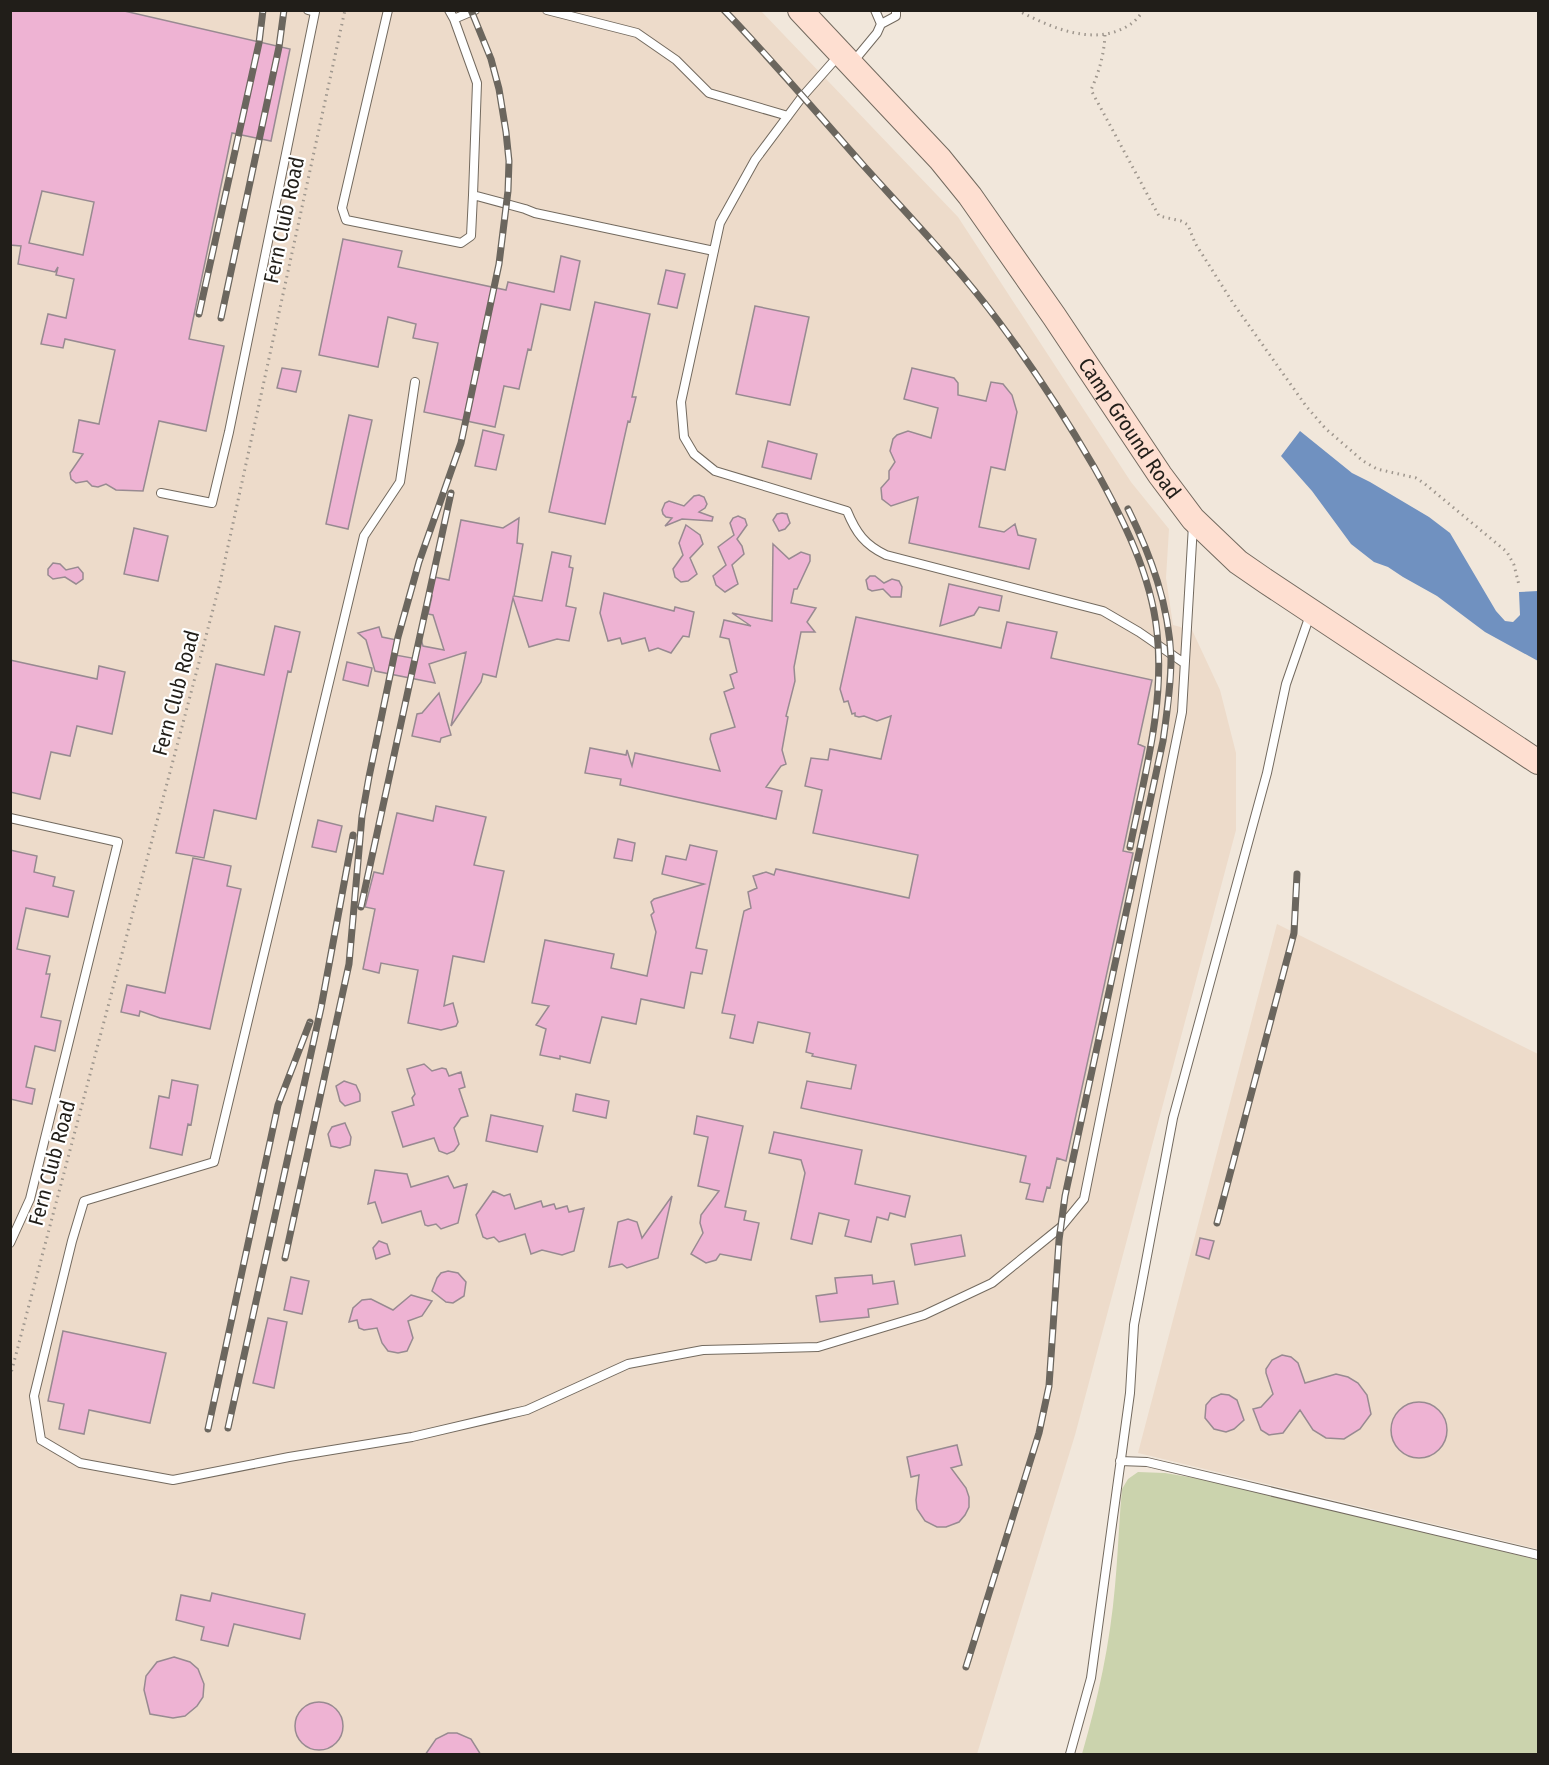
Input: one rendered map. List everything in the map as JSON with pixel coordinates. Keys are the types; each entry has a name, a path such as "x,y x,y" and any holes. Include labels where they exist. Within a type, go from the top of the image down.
{"street":[{"name":"Camp Ground Road","path":"800,10 940,159 981,211 1160,475 1193,519 1238,561 1539,762"}],"lane":[{"path":"388,10 342,208 346,220 461,243 471,236 477,83 452,14 475,10"},
{"path":"547,10 638,33 676,60 709,93 788,116"},
{"path":"875,10 881,24"},
{"path":"896,10 896,16 881,24 877,33 845,59 788,116 755,160 720,223 681,402 684,436 694,454 715,471 847,512 854,527 871,548 886,555 1103,611 1184,663"},
{"path":"161,493 212,503 229,432 312,11"},
{"path":"473,195 525,208 535,213 714,251"},
{"path":"415,382 400,482 364,536 214,1162 84,1201 34,1396 41,1440 81,1463 173,1480 289,1457 412,1437 527,1410 628,1364 703,1350 818,1347 924,1316 992,1283 1061,1227 1084,1199 1182,712 1193,519"},
{"path":"1070,1755 1091,1678 1130,1394 1134,1325 1173,1118 1267,773 1286,684 1311,611"},
{"path":"10,818 118,842 30,1199 10,1243"},
{"path":"1120,1461 1147,1461 1539,1555"}],"path":[{"name":"Fern Club Road","path":"10,1377 220,583 345,10"},
{"path":"1017,10 1039,21 1072,32 1092,35 1105,35 1132,23 1143,10"},
{"path":"1105,35 1100,70 1091,90 1159,216 1188,225 1195,243 1233,303 1306,406 1325,428 1377,469 1416,478 1496,541 1507,552 1514,565 1519,585"}],"shaded area":[{"path":"11,11 761,11 958,217 1131,482 1169,529 1166,578 1173,625 1192,630 1220,690 1236,753 1236,830 1075,1435 977,1754 11,1754"},
{"path":"1277,924 1538,1054 1538,1549 1138,1453"}],"green space":[{"path":"1138,1472 1165,1473 1212,1481 1538,1560 1538,1754 1082,1754 1107,1650 1113,1608 1122,1489 1128,1479"}],"water":[{"path":"1300,431 1352,473 1429,517 1450,533 1496,611 1505,621 1513,622 1520,615 1519,592 1538,591 1538,661 1485,632 1437,596 1388,567 1374,562 1351,544 1312,491 1281,456"}],"building":[{"path":"10,10 120,10 290,49 271,141 232,133 189,339 224,346 206,431 159,421 143,491 116,490 106,484 98,487 92,486 87,481 76,483 71,479 70,473 83,454 73,452 79,420 99,424 115,350 65,339 63,348 41,344 48,314 66,318 74,279 56,275 58,267 55,272 18,264 21,246 10,245","holes":["42,191 94,202 83,255 29,243"]},
{"path":"343,239 402,251 398,267 506,290 508,282 554,292 561,256 580,261 570,310 541,304 531,350 528,349 519,389 504,386 495,427 424,412 438,343 413,338 416,324 388,317 378,367 319,355"},
{"path":"666,270 685,274 677,308 658,304"},
{"path":"595,302 650,314 632,397 636,397 630,422 628,421 605,524 549,512"},
{"path":"755,306 809,317 790,405 736,394"},
{"path":"282,368 301,371 296,392 277,388"},
{"path":"912,368 954,378 958,383 958,395 986,401 991,382 1003,384 1012,395 1017,412 1005,470 991,467 979,527 1004,532 1015,524 1018,535 1036,539 1029,569 909,543 918,497 891,506 882,499 881,488 889,479 889,471 895,462 890,451 893,439 908,431 931,438 938,408 904,399"},
{"path":"349,415 372,420 348,529 326,524"},
{"path":"483,430 504,435 496,470 475,466"},
{"path":"768,441 817,454 811,479 762,467"},
{"path":"694,496 704,497 707,504 699,512 713,517 712,521 682,519 665,526 672,518 663,514 665,503 669,501 684,506"},
{"path":"777,514 787,514 790,523 785,529 779,531 773,520"},
{"path":"738,516 745,519 747,525 737,539 744,554 732,565 738,584 725,592 716,585 713,576 726,565 718,547 734,535 730,523"},
{"path":"519,518 517,543 523,544 514,596 542,601 552,552 571,556 569,567 573,568 566,606 576,608 569,641 557,639 529,647 513,598 496,677 483,674 481,682 451,726 466,652 429,664 435,683 375,671 366,640 358,633 379,627 382,637 397,640 395,655 417,659 421,639 423,646 444,650 433,615 428,614 432,596 430,595 434,577 449,580 461,520 503,528"},
{"path":"686,525 700,535 703,544 690,558 697,574 688,581 681,582 675,577 673,569 683,555 679,543"},
{"path":"134,528 168,536 158,581 124,574"},
{"path":"773,544 789,559 801,552 810,555 810,561 797,589 794,589 791,603 816,608 807,622 815,632 801,632 794,667 795,681 786,716 788,717 782,750 786,764 781,766 766,787 782,791 776,819 620,785 621,779 585,773 590,748 626,755 627,750 632,766 635,753 720,771 710,739 711,734 735,727 724,692 734,688 730,675 737,672 729,639 720,637 724,620 751,626 732,613 772,621"},
{"path":"53,563 60,564 66,570 78,567 83,573 83,579 76,584 65,577 53,579 48,575 48,569"},
{"path":"870,576 875,576 884,583 892,579 899,581 902,587 901,597 891,597 883,589 872,591 868,589 866,580"},
{"path":"949,584 1002,596 999,611 979,607 974,615 940,626"},
{"path":"604,593 674,611 675,607 694,612 689,637 683,636 671,653 658,648 649,651 645,638 622,644 620,638 608,641 600,613"},
{"path":"856,617 1001,648 1007,622 1057,632 1051,658 1152,680 1138,744 1145,747 1123,851 1133,853 1066,1161 1057,1158 1050,1188 1047,1187 1043,1202 1026,1199 1030,1184 1020,1182 1026,1156 801,1108 807,1081 851,1089 856,1065 812,1056 813,1054 806,1052 810,1033 758,1022 753,1043 730,1038 735,1015 722,1013 744,911 751,908 748,892 757,888 753,876 766,872 774,875 776,869 909,898 918,855 813,833 822,790 805,786 811,758 828,760 830,749 881,759 891,716 877,721 864,716 855,716 855,713 852,714 848,701 844,702 840,689"},
{"path":"275,626 300,632 291,672 288,671 256,819 214,810 204,858 176,853 216,664 264,675"},
{"path":"10,660 97,679 99,666 125,672 112,734 77,726 70,756 51,752 40,799 10,792"},
{"path":"347,662 372,668 368,686 343,680"},
{"path":"439,693 451,735 441,738 440,742 412,736 417,714 422,713"},
{"path":"436,806 486,817 474,865 504,871 484,962 453,956 444,1006 453,1003 458,1022 456,1026 441,1030 408,1023 418,970 381,963 379,973 363,969 375,909 365,907 374,872 383,874 397,813 433,821"},
{"path":"318,820 342,826 336,852 312,847"},
{"path":"618,839 635,843 632,861 614,858"},
{"path":"690,845 717,851 696,948 707,950 702,974 691,972 684,1008 641,999 636,1024 602,1017 590,1063 560,1056 560,1059 540,1055 546,1029 536,1025 549,1006 532,1003 545,940 614,954 611,968 647,976 656,932 651,915 654,912 651,902 654,899 704,884 662,874 666,856 686,860"},
{"path":"10,850 37,856 34,872 55,877 53,886 74,891 68,917 26,908 17,949 50,956 46,974 50,974 41,1017 61,1021 55,1051 35,1046 26,1087 35,1089 32,1104 10,1099"},
{"path":"193,858 231,866 227,886 241,889 210,1029 140,1011 139,1016 121,1012 127,985 165,993"},
{"path":"424,1064 432,1071 446,1069 449,1076 461,1072 465,1087 459,1089 468,1116 461,1118 454,1128 459,1144 454,1151 447,1154 439,1151 434,1138 403,1147 392,1112 414,1105 412,1098 415,1094 407,1069"},
{"path":"172,1080 198,1085 191,1125 188,1124 182,1155 150,1148 159,1096 169,1098"},
{"path":"344,1081 356,1085 360,1101 345,1106 340,1101 336,1086"},
{"path":"576,1094 609,1101 606,1118 573,1111"},
{"path":"491,1115 543,1126 537,1152 486,1141"},
{"path":"697,1116 743,1126 725,1207 746,1211 744,1220 759,1223 751,1260 720,1254 716,1260 706,1263 691,1254 703,1233 700,1223 701,1215 719,1191 698,1186 708,1137 694,1134"},
{"path":"345,1123 351,1137 350,1145 340,1148 331,1146 328,1134 332,1127"},
{"path":"774,1132 862,1150 855,1184 910,1196 905,1217 890,1213 888,1220 877,1217 871,1242 845,1236 849,1220 819,1213 812,1244 791,1239 805,1173 801,1160 769,1153"},
{"path":"375,1170 407,1174 411,1187 448,1176 454,1188 467,1184 458,1223 441,1229 436,1224 428,1226 425,1225 421,1211 382,1223 375,1202 368,1204"},
{"path":"493,1191 504,1196 510,1194 515,1209 541,1201 543,1207 554,1204 556,1209 567,1206 569,1212 584,1208 574,1251 562,1255 542,1250 531,1254 525,1234 499,1242 494,1237 487,1239 483,1237 476,1215"},
{"path":"672,1196 658,1258 627,1268 622,1264 609,1267 618,1222 628,1219 637,1222 642,1238"},
{"path":"961,1235 965,1256 915,1265 911,1244"},
{"path":"1200,1238 1214,1241 1209,1259 1196,1255"},
{"path":"379,1241 387,1244 390,1254 376,1259 373,1248"},
{"path":"448,1271 458,1273 466,1282 464,1296 453,1303 446,1302 432,1291 441,1273"},
{"path":"872,1275 873,1284 894,1281 898,1304 868,1309 869,1317 820,1322 816,1296 837,1293 835,1278"},
{"path":"291,1277 309,1281 302,1314 284,1310"},
{"path":"411,1295 432,1301 422,1316 408,1321 413,1338 407,1351 398,1353 388,1351 382,1343 377,1328 364,1330 359,1328 357,1320 349,1322 353,1308 362,1300 371,1299 393,1310"},
{"path":"268,1318 287,1322 274,1388 253,1383"},
{"path":"63,1331 166,1353 150,1423 89,1410 84,1434 59,1429 64,1404 48,1401"},
{"path":"1282,1355 1291,1357 1298,1363 1305,1383 1336,1374 1358,1383 1367,1395 1371,1414 1360,1429 1344,1439 1326,1438 1313,1430 1300,1410 1283,1433 1269,1435 1261,1430 1253,1409 1261,1407 1273,1394 1266,1369 1272,1360"},
{"path":"1221,1394 1229,1395 1237,1400 1244,1420 1234,1429 1226,1432 1214,1429 1205,1418 1206,1405 1212,1398"},
{"path":"1413,1402 1425,1402 1435,1406 1443,1414 1447,1430 1443,1446 1435,1454 1425,1458 1413,1458 1403,1454 1395,1446 1391,1436 1391,1424 1395,1414 1403,1406"},
{"path":"957,1445 962,1465 951,1468 966,1488 969,1507 959,1522 946,1527 937,1527 925,1521 917,1509 919,1475 911,1477 907,1457"},
{"path":"212,1593 305,1614 300,1639 234,1624 228,1646 201,1640 204,1627 176,1620 181,1595 210,1601"},
{"path":"174,1657 190,1662 198,1669 204,1684 203,1697 197,1706 185,1716 173,1718 150,1714 144,1690 146,1676 157,1662"},
{"path":"314,1702 324,1702 336,1709 343,1721 343,1731 336,1743 324,1750 314,1750 299,1739 295,1731 295,1721 306,1706"},
{"path":"448,1733 457,1733 471,1739 481,1755 425,1755 436,1739"}],"railway":[{"path":"199,314 259,43 263,10"},
{"path":"221,318 279,47 284,10"},
{"path":"285,1258 349,964 362,816 398,637 419,562 461,443 499,264 508,191 509,161 506,132 491,59 471,10"},
{"path":"724,10 933,242 999,322 1025,357 1094,467 1125,526 1149,589 1154,610 1159,659 1152,741 1130,847"},
{"path":"361,907 451,493"},
{"path":"966,1667 1039,1433 1049,1386 1059,1240 1065,1196 1163,741 1169,700 1170,638 1163,600 1151,563 1128,509"},
{"path":"228,1428 321,1008 353,835"},
{"path":"1217,1223 1294,933 1297,874"},
{"path":"208,1429 278,1105 310,1022"}]}
